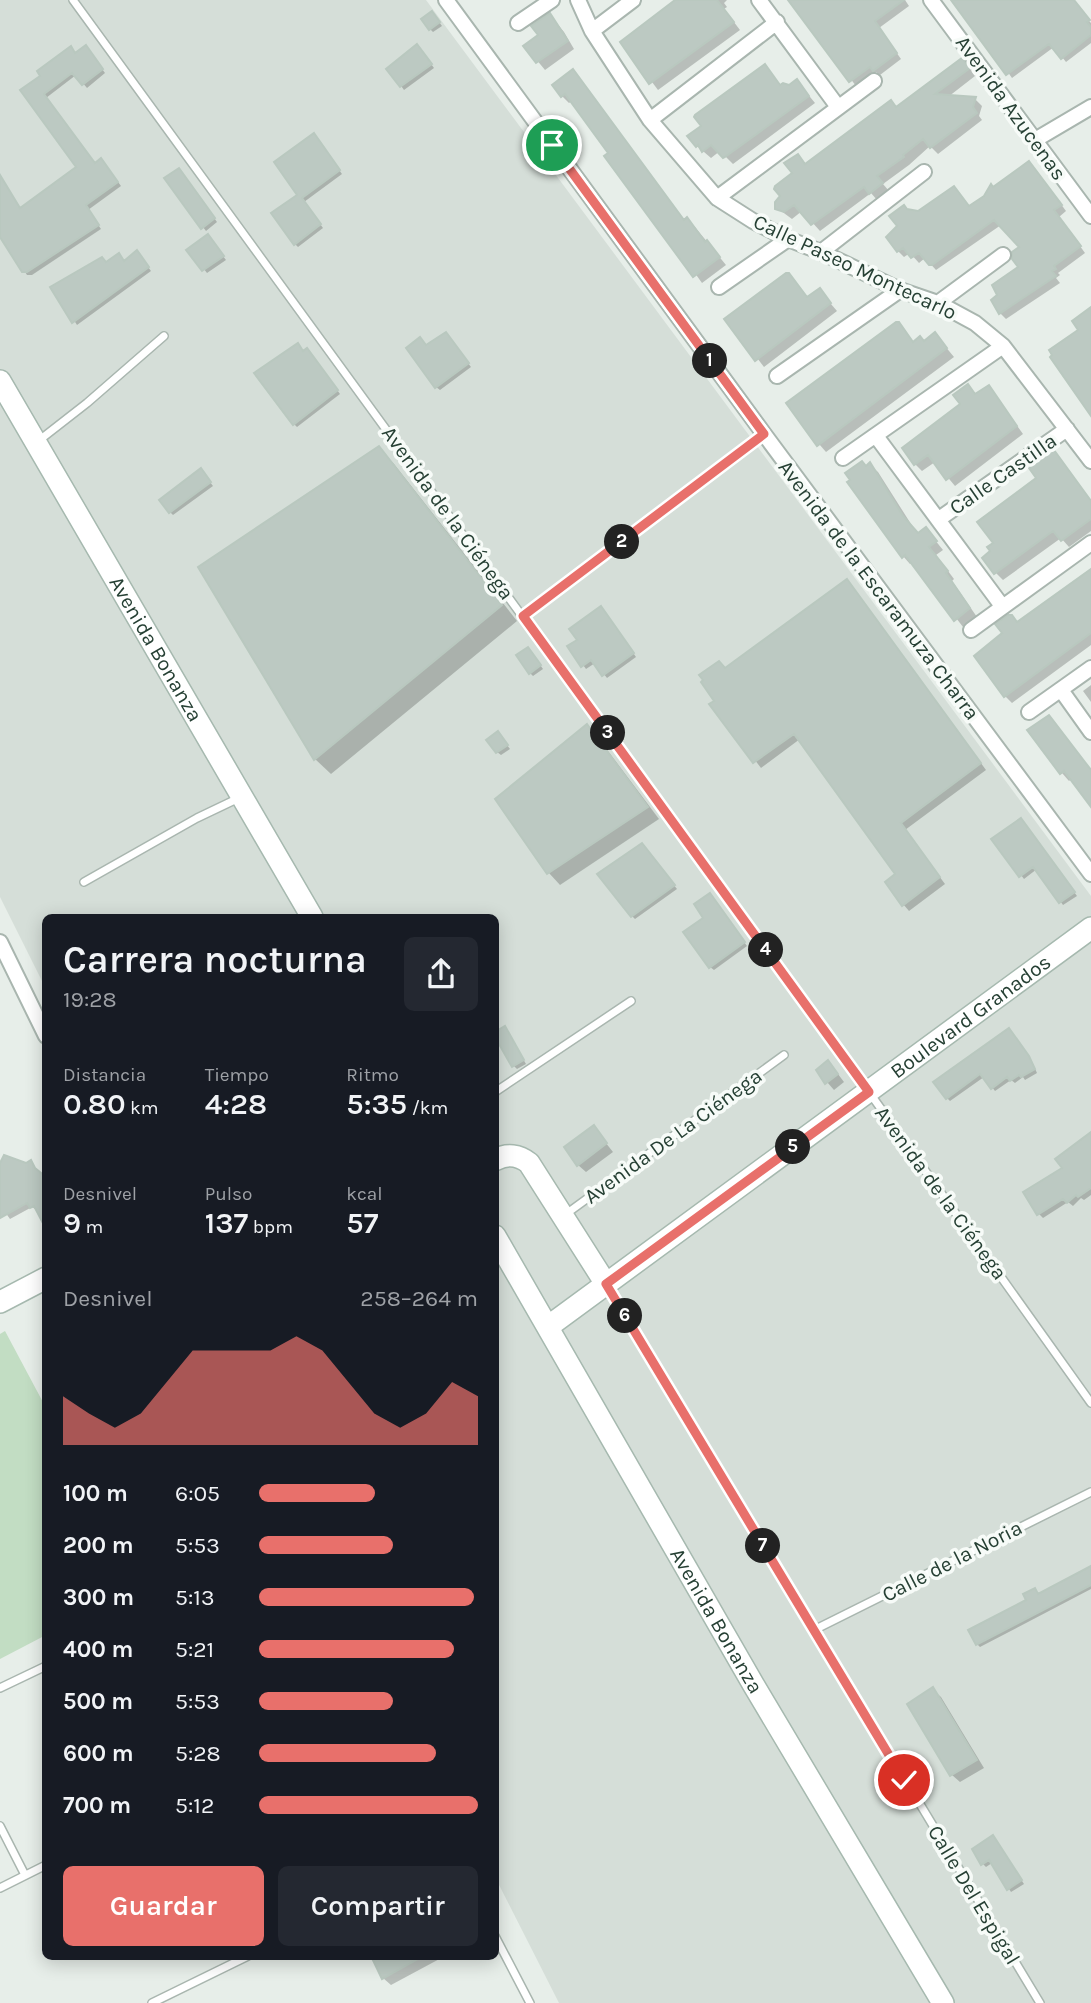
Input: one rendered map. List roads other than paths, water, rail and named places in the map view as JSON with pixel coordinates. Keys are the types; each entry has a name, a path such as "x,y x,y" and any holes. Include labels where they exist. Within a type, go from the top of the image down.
{"street":[{"name":"Avenida de la Escaramuza Charra","path":"446,0 1091,874"},
{"path":"518,23 552,0"},
{"name":"Calle Paseo Montecarlo","path":"578,0 592,30 650,120 717,198 788,239 900,290 938,303 975,323 1003,346 1091,461"},
{"path":"592,30 633,0"},
{"path":"759,0 838,107"},
{"name":"Avenida Azucenas","path":"931,0 1091,216"},
{"path":"650,120 777,22"},
{"path":"717,198 874,81"},
{"path":"1035,140 1091,107"},
{"path":"821,252 924,172"},
{"path":"719,287 788,239"},
{"path":"938,303 1003,255"},
{"path":"777,376 900,290"},
{"path":"843,458 1003,346"},
{"name":"Avenida Bonanza","path":"0,381 310,914"},
{"name":"Calle Castilla","path":"939,519 1067,429"},
{"name":"Calle Castilla","path":"876,436 1002,606"},
{"path":"971,629 1091,542"},
{"path":"1029,712 1091,667"},
{"path":"1061,690 1091,732"},
{"name":"Boulevard Granados","path":"549,1326 1091,929"},
{"path":"0,942 42,1028"},
{"path":"499,1159 521,1157 529,1163 606,1284"},
{"name":"Avenida Bonanza","path":"499,1243 752,1684 943,2003"},
{"path":"0,1302 42,1280"}],"lane":[{"name":"Avenida de la Ciénega","path":"73,0 869,1092 1091,1403"},
{"path":"37,443 88,403 164,336"},
{"path":"523,616 764,434"},
{"path":"83,882 241,796"},
{"path":"499,1088 631,1001"},
{"name":"Avenida De La Ciénega","path":"562,1217 784,1055"},
{"name":"Calle Del Espigal","path":"606,1284 1040,2003"},
{"name":"Calle de la Noria","path":"814,1630 1091,1492"},
{"path":"0,1688 42,1668"},
{"path":"0,1826 25,1875"},
{"path":"0,1888 42,1867"},
{"path":"499,1944 530,2003"},
{"path":"152,2003 240,1960"}]}
